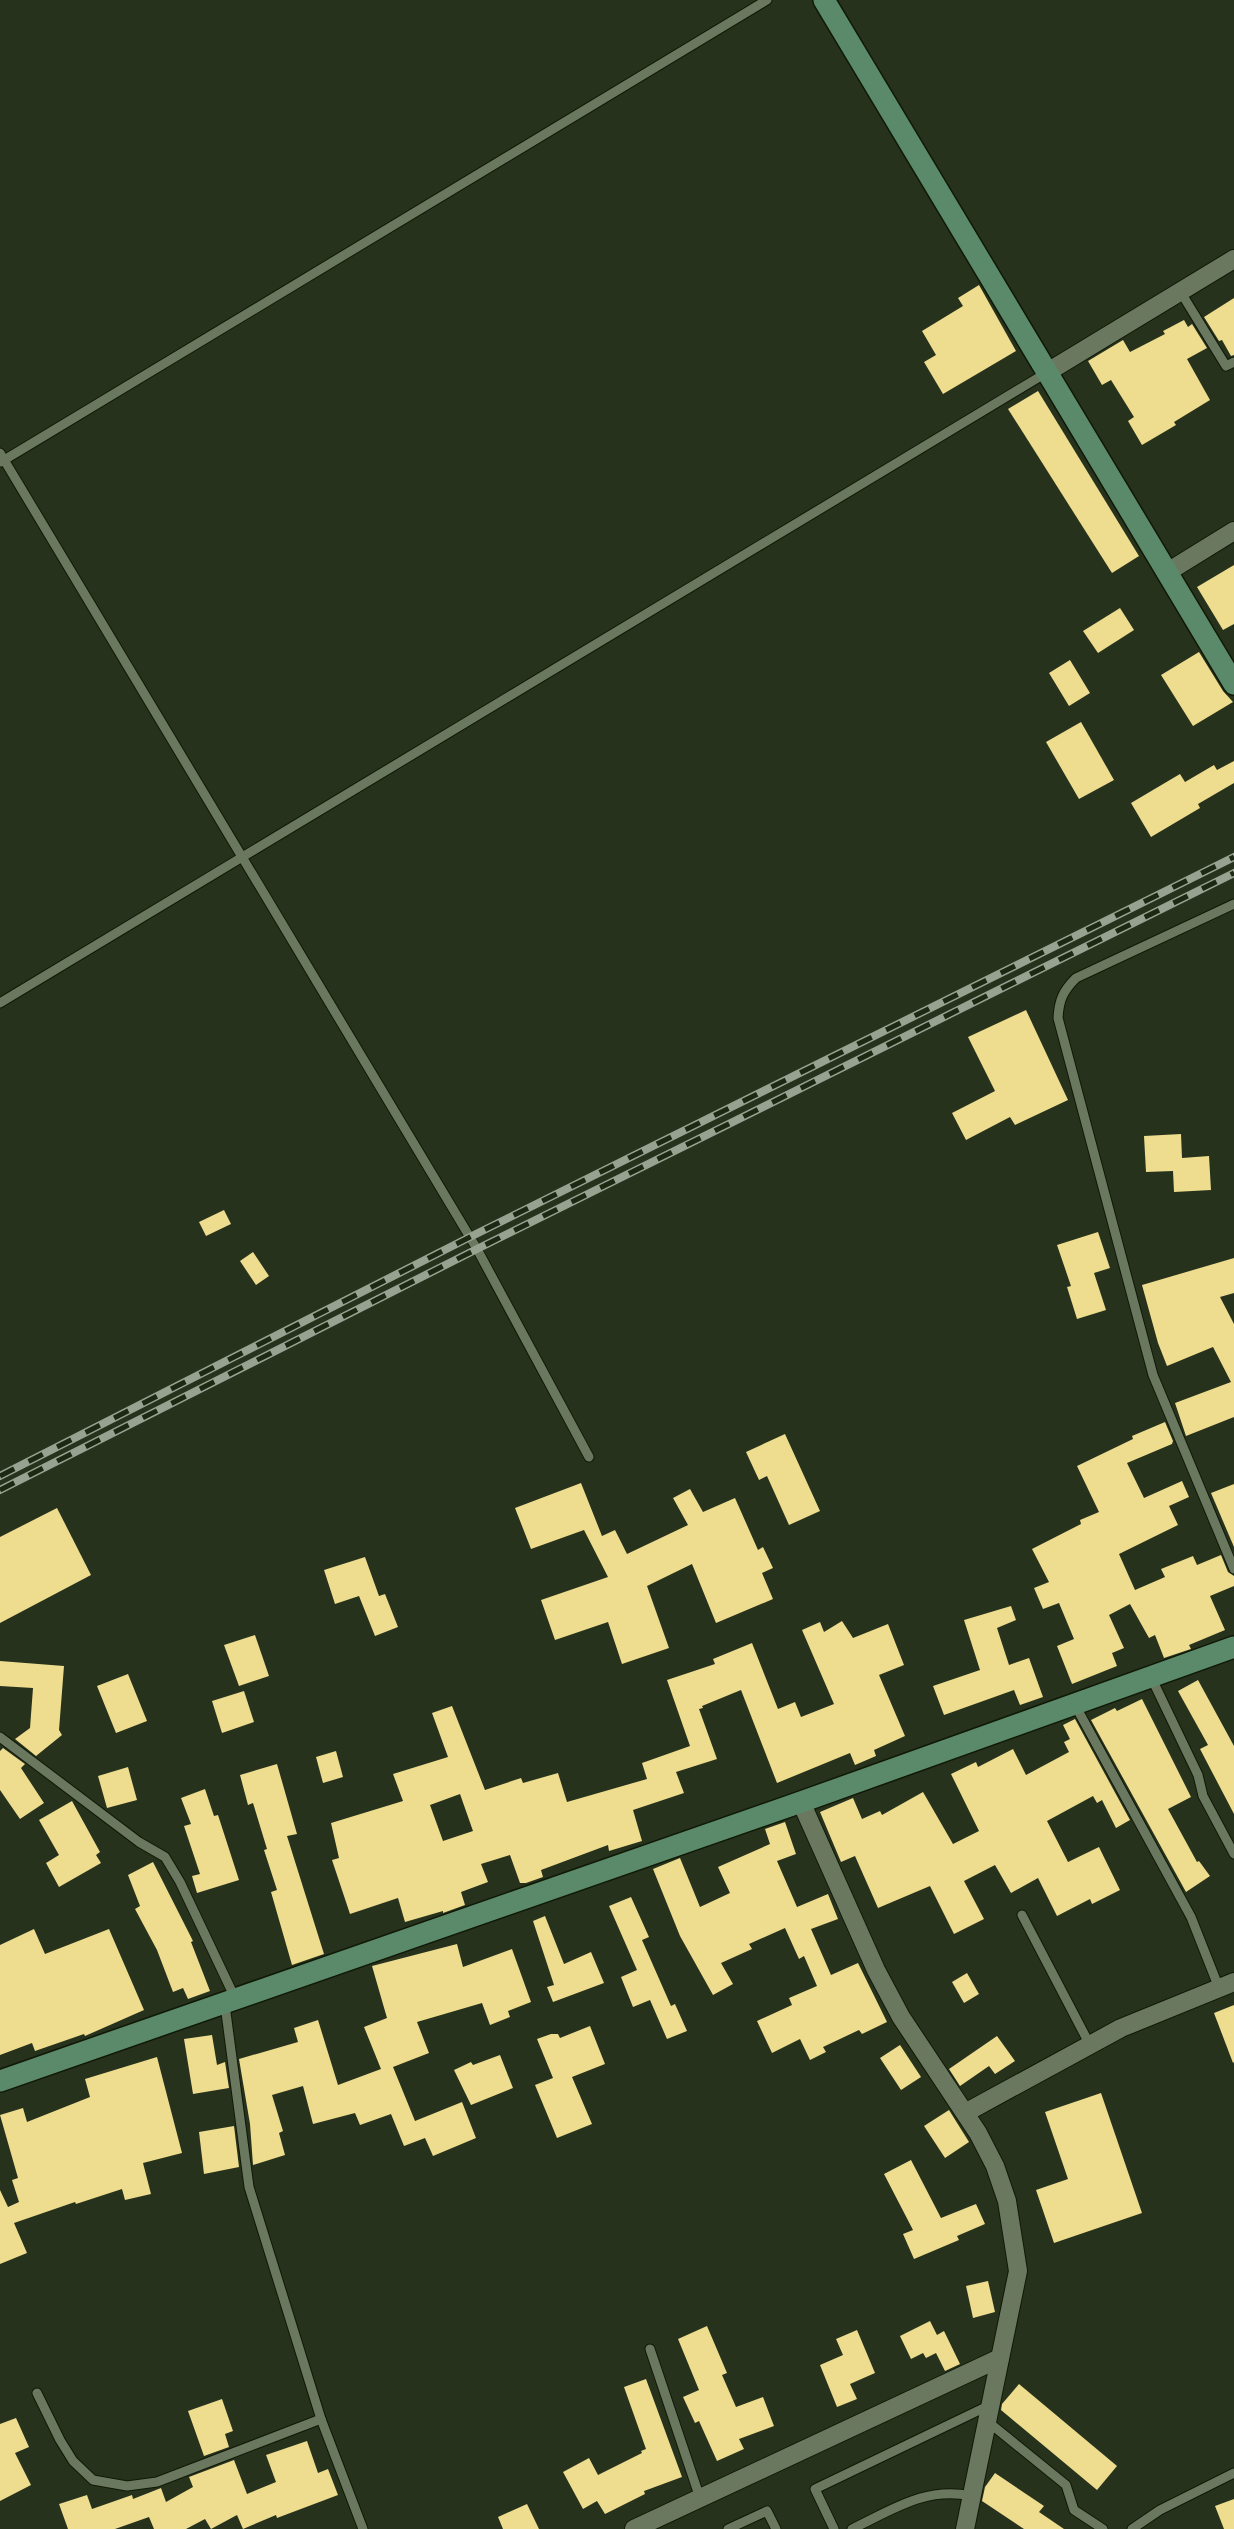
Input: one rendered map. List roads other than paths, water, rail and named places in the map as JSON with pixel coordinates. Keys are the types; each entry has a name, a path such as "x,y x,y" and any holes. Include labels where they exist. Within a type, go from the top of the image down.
{"street":[{"path":"824,0 1234,684"},
{"path":"1046,373 1234,259"},
{"path":"1166,573 1234,531"},
{"path":"0,2081 801,1802 1234,1647"},
{"path":"801,1802 876,1970 901,2017 965,2113 995,2166 1007,2201 1018,2271 965,2529"},
{"path":"965,2113 1121,2028 1227,1985"},
{"path":"634,2529 1000,2358"}],"lane":[{"path":"589,1457 477,1249 2,459 767,0"},
{"path":"1180,291 1226,366 1234,362"},
{"path":"0,1003 1046,373"},
{"path":"1234,904 1076,978 1064,990 1059,1003 1058,1018 1153,1375 1234,1569"},
{"path":"1151,1677 1198,1775 1203,1796 1234,1854"},
{"path":"1075,1705 1227,1985"},
{"path":"0,1737 139,1842 165,1857 180,1882 230,2001 249,2187 321,2419 363,2529"},
{"path":"1022,1915 1090,2045"},
{"path":"650,2349 700,2498"},
{"path":"37,2393 73,2461 93,2480 127,2486 157,2482 321,2419"},
{"path":"834,2529 815,2489 988,2413 1066,2485 1074,2510 1103,2529"},
{"path":"1132,2529 1160,2510 1234,2473"},
{"path":"855,2528 923,2495 952,2491 971,2496"},
{"path":"728,2529 767,2511 776,2529"}],"railway":[{"path":"0,1476 470,1237 1234,857"},
{"path":"0,1490 477,1249 1234,873"}]}
